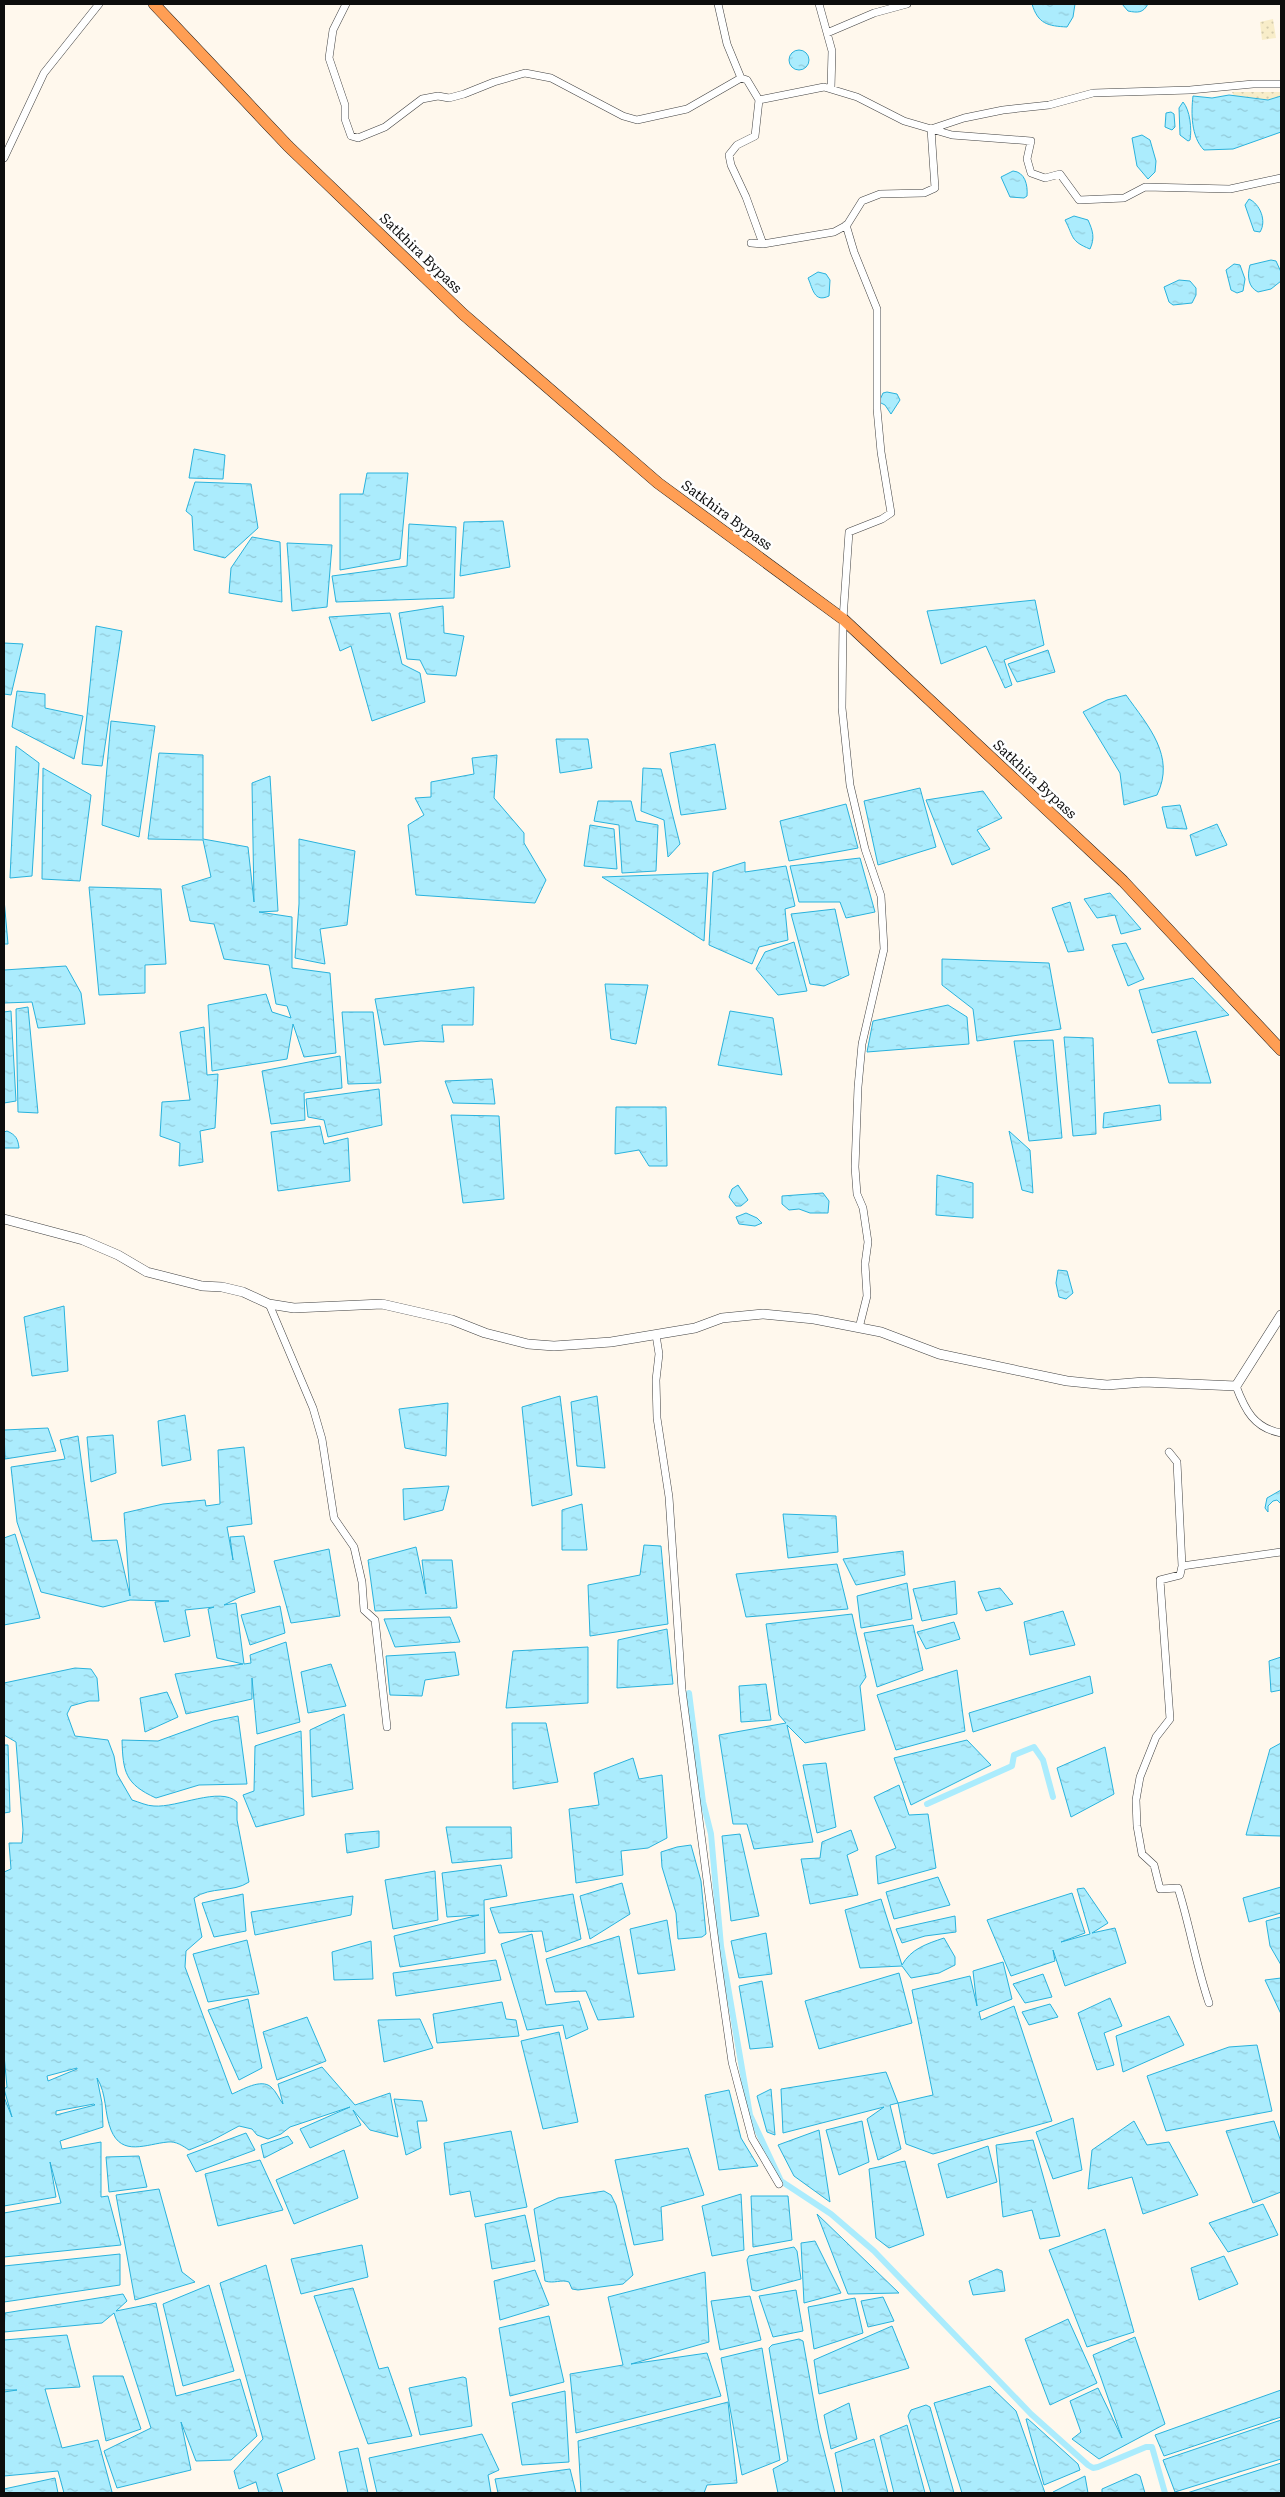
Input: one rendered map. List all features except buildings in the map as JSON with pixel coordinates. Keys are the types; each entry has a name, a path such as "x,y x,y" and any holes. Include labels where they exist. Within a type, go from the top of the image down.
{"highway":[{"name":"Satkhira Bypass","path":"154,4 288,146 464,314 658,483 843,619 1122,881 1281,1050"}],"street":[{"path":"4,158 44,73 99,4"},
{"path":"346,4 333,30 329,58 345,105 345,119 351,136 358,138 385,127 422,99 438,96 449,98 525,73 551,78 623,116 637,120 687,109 741,78 747,80 759,100 755,136 737,146 729,155 731,166 746,197 763,244"},
{"path":"718,4 727,44 741,78"},
{"path":"819,4 832,50 831,88"},
{"path":"827,33 874,13 907,4"},
{"path":"931,129 964,118 1003,110 1049,105 1093,93 1190,90 1253,84 1281,84"},
{"path":"759,100 824,87 831,88 857,97 904,121 952,135 1031,142 1027,158 1031,173 1045,178 1060,174 1079,200 1124,198 1145,187 1230,189 1281,178"},
{"path":"751,243 763,244 834,232 846,226 862,201 880,194 924,193 935,188 931,129"},
{"path":"846,226 854,252 877,309 877,409 881,452 891,513 882,519 848,532 843,619 842,708 850,785 865,849 881,896 884,948 877,987 862,1044 858,1087 855,1167 857,1194 863,1208 868,1242 865,1264 868,1296 859,1328"},
{"path":"4,1219 83,1240 118,1255 147,1272 202,1286 222,1287 243,1292 268,1304 294,1308 382,1304 452,1320 485,1333 528,1344 564,1345 656,1335 695,1328 722,1318 764,1314 814,1319 881,1332 939,1354 1067,1381 1107,1385 1144,1382 1236,1386"},
{"path":"268,1304 313,1408 322,1439 334,1518 354,1547 362,1582 364,1610 375,1620 387,1727"},
{"path":"1236,1386 1281,1315"},
{"path":"656,1335 659,1354 656,1380 657,1418 669,1497 682,1690 732,2062 752,2138 779,2184"},
{"path":"1236,1386 1257,1423 1267,1429 1281,1433"},
{"path":"1169,1452 1178,1462 1182,1566 1180,1575 1160,1580 1170,1718 1156,1737 1140,1777 1136,1800 1136,1826 1142,1854 1154,1865 1160,1889 1178,1888 1209,2002"},
{"path":"1182,1566 1281,1552"}],"shaded area":[{"path":"1273,19 1276,38 1262,40 1260,22"},
{"path":"1232,92 1281,92 1281,129 1256,137"}],"water":[{"path":"1032,4 1075,4 1073,17 1067,27 1049,25 1037,16"},
{"path":"1122,4 1148,4 1142,11 1137,12 1128,11"},
{"path":"795,50 803,50 809,56 809,64 803,70 795,70 789,64 789,56"},
{"path":"1229,95 1268,100 1281,96 1281,132 1233,149 1204,150 1194,132 1192,117 1193,96 1212,98"},
{"path":"1183,102 1191,125 1191,136 1188,141 1180,135 1179,108"},
{"path":"1171,112 1174,114 1175,127 1172,130 1165,127 1166,113"},
{"path":"1142,135 1150,140 1156,161 1155,172 1148,179 1137,166 1132,138"},
{"path":"1013,171 1023,176 1025,180 1027,196 1024,198 1010,197 1001,177"},
{"path":"1249,199 1253,201 1261,213 1263,223 1260,232 1254,231 1245,205"},
{"path":"1074,216 1088,220 1093,235 1090,249 1076,241 1072,235 1065,220"},
{"path":"1271,260 1276,261 1281,272 1281,281 1271,289 1258,292 1249,281 1250,265"},
{"path":"1234,264 1240,265 1245,279 1243,291 1237,293 1231,290 1226,270"},
{"path":"818,272 826,274 830,280 829,296 824,298 820,298 815,294 808,278"},
{"path":"1179,280 1190,281 1196,288 1196,295 1192,303 1173,305 1169,302 1164,287"},
{"path":"883,393 897,394 900,400 891,414 885,405 879,402"},
{"path":"194,449 225,455 223,479 189,478"},
{"path":"367,473 408,473 400,559 340,570 340,494 363,494"},
{"path":"195,482 251,484 258,528 225,558 194,550 192,516 186,511"},
{"path":"503,521 510,567 460,576 464,522"},
{"path":"409,524 456,527 454,598 336,602 332,576 407,566"},
{"path":"252,537 280,542 282,602 229,593 231,568"},
{"path":"287,543 332,545 327,607 292,611"},
{"path":"1035,600 1044,645 1004,660 1012,685 1005,688 986,646 941,664 927,611"},
{"path":"443,606 444,633 464,636 456,676 427,674 420,660 407,659 399,613"},
{"path":"390,613 402,664 420,673 425,702 372,721 351,646 340,651 329,617"},
{"path":"96,626 122,631 102,766 82,764"},
{"path":"4,643 23,644 11,695 4,694"},
{"path":"1048,650 1055,672 1017,682 1008,664"},
{"path":"17,691 45,694 45,708 83,716 74,759 12,727"},
{"path":"1126,695 1143,718 1157,742 1163,767 1162,781 1157,795 1124,805 1120,773 1083,712 1107,700"},
{"path":"111,721 155,726 139,837 102,825"},
{"path":"556,739 588,739 592,768 560,773"},
{"path":"715,744 726,809 681,815 670,753"},
{"path":"16,746 39,763 32,876 10,878"},
{"path":"159,753 203,755 203,839 248,847 254,902 252,783 270,776 278,911 259,912 292,917 292,968 330,973 336,1053 304,1057 293,1024 287,1059 212,1071 208,1005 266,994 272,1012 291,1018 287,1006 276,1004 269,965 224,959 214,924 190,921 182,886 211,877 203,840 148,839"},
{"path":"497,755 494,798 524,833 524,843 546,880 535,903 416,895 408,825 424,815 415,798 431,797 431,782 474,774 472,758"},
{"path":"43,768 91,795 80,881 42,879"},
{"path":"643,768 661,769 680,844 668,857 664,820 641,811"},
{"path":"920,788 936,847 878,865 864,801"},
{"path":"983,791 1002,818 977,830 990,849 952,865 926,800"},
{"path":"598,801 631,801 636,821 658,825 656,871 622,873 619,825 594,821"},
{"path":"846,804 858,848 789,861 780,821"},
{"path":"1180,805 1187,829 1167,828 1162,807"},
{"path":"1217,824 1227,845 1196,856 1190,835"},
{"path":"590,825 614,829 617,869 584,866"},
{"path":"299,839 355,851 347,925 320,929 325,964 295,958 299,904"},
{"path":"860,858 875,912 846,918 840,902 799,902 790,866"},
{"path":"745,862 745,872 786,866 795,906 785,909 788,940 759,947 752,964 709,945 713,872"},
{"path":"708,873 704,941 602,877"},
{"path":"89,887 161,889 166,964 145,965 145,993 99,995"},
{"path":"1110,893 1141,929 1121,934 1115,915 1097,918 1084,899"},
{"path":"4,899 8,944 4,944"},
{"path":"1070,902 1084,950 1068,952 1052,908"},
{"path":"835,909 849,975 824,986 810,984 791,914"},
{"path":"794,942 807,991 778,995 756,969 765,952"},
{"path":"1126,943 1144,979 1128,986 1112,945"},
{"path":"942,959 1049,963 1061,1029 977,1041 973,1009 942,985"},
{"path":"66,966 81,993 85,1024 38,1028 32,1002 4,1003 4,970"},
{"path":"1193,978 1229,1015 1152,1033 1139,990"},
{"path":"605,984 648,985 636,1044 611,1039"},
{"path":"474,987 473,1025 442,1025 444,1042 421,1041 384,1045 375,999"},
{"path":"948,1005 967,1017 969,1044 867,1052 873,1021"},
{"path":"28,1007 38,1113 18,1112 16,1009"},
{"path":"11,1011 16,1101 4,1103 4,1012"},
{"path":"730,1011 773,1018 782,1075 718,1065"},
{"path":"342,1012 373,1012 381,1083 348,1084"},
{"path":"204,1027 207,1075 218,1074 215,1128 200,1131 203,1162 179,1166 180,1143 160,1136 162,1102 190,1100 180,1032"},
{"path":"1196,1031 1211,1083 1169,1083 1157,1040"},
{"path":"1064,1037 1093,1038 1096,1134 1073,1136"},
{"path":"1053,1040 1062,1138 1029,1141 1014,1041"},
{"path":"340,1056 342,1088 304,1093 305,1120 271,1124 262,1071"},
{"path":"492,1079 495,1104 453,1103 445,1081"},
{"path":"379,1089 382,1125 328,1137 324,1120 308,1117 306,1099"},
{"path":"1160,1105 1161,1120 1103,1128 1104,1113"},
{"path":"616,1107 666,1107 667,1166 649,1166 639,1150 615,1154"},
{"path":"451,1115 499,1116 504,1199 463,1203"},
{"path":"320,1126 324,1144 348,1138 350,1181 278,1191 271,1132"},
{"path":"7,1131 16,1138 19,1148 4,1148 4,1132"},
{"path":"1009,1131 1030,1150 1033,1193 1022,1190"},
{"path":"937,1175 973,1183 973,1218 936,1215"},
{"path":"738,1185 748,1200 741,1206 736,1206 729,1197 732,1189"},
{"path":"823,1193 829,1201 828,1213 810,1213 799,1209 789,1210 782,1204 782,1196"},
{"path":"746,1213 757,1218 762,1223 755,1226 739,1224 736,1217"},
{"path":"1058,1270 1067,1271 1073,1293 1066,1299 1059,1297 1056,1283"},
{"path":"64,1306 68,1371 32,1376 24,1317"},
{"path":"560,1396 572,1495 532,1506 522,1407"},
{"path":"597,1396 605,1468 577,1466 571,1402"},
{"path":"448,1403 446,1456 405,1448 399,1409"},
{"path":"185,1415 191,1460 162,1466 158,1421"},
{"path":"48,1428 56,1451 5,1459 4,1430"},
{"path":"113,1435 116,1473 91,1482 87,1437"},
{"path":"78,1436 92,1541 117,1540 130,1596 124,1513 163,1504 205,1500 206,1506 220,1504 218,1450 244,1447 252,1524 227,1527 233,1560 230,1537 244,1536 255,1592 224,1605 236,1603 244,1664 251,1663 250,1655 286,1642 300,1722 257,1734 252,1678 252,1699 186,1714 175,1674 243,1664 217,1658 208,1609 214,1607 185,1610 190,1636 164,1642 155,1602 169,1601 130,1600 103,1607 41,1592 17,1522 11,1467 65,1459 60,1440"},
{"path":"449,1486 443,1510 404,1520 403,1489"},
{"path":"1281,1490 1281,1504 1277,1500 1273,1501 1268,1506 1268,1512 1265,1508 1267,1498"},
{"path":"582,1504 587,1550 562,1550 562,1510"},
{"path":"783,1514 836,1516 838,1552 788,1558"},
{"path":"15,1534 40,1618 4,1625 4,1538"},
{"path":"644,1545 661,1546 668,1624 590,1636 588,1585 640,1575"},
{"path":"416,1547 426,1594 422,1560 452,1560 457,1608 375,1611 368,1560"},
{"path":"329,1549 340,1616 291,1623 274,1561"},
{"path":"903,1551 905,1575 856,1585 843,1559"},
{"path":"837,1564 848,1609 746,1617 736,1574"},
{"path":"955,1581 957,1614 922,1621 913,1589"},
{"path":"907,1583 912,1619 861,1628 857,1596"},
{"path":"1000,1588 1013,1604 986,1611 978,1592"},
{"path":"280,1606 285,1633 250,1645 241,1615"},
{"path":"1063,1611 1075,1645 1030,1655 1024,1622"},
{"path":"852,1614 866,1677 860,1686 865,1730 805,1743 787,1725 813,1842 754,1849 747,1824 733,1824 719,1735 786,1723 779,1715 766,1624"},
{"path":"450,1617 460,1642 395,1647 384,1619"},
{"path":"954,1622 960,1639 926,1649 917,1632"},
{"path":"913,1625 923,1670 877,1687 864,1633"},
{"path":"667,1629 673,1684 617,1688 618,1640"},
{"path":"588,1647 588,1703 506,1708 513,1651"},
{"path":"455,1652 459,1675 425,1680 422,1696 390,1695 386,1656"},
{"path":"1281,1657 1281,1690 1271,1692 1269,1661"},
{"path":"331,1664 346,1706 308,1713 301,1672"},
{"path":"75,1668 91,1669 97,1678 99,1701 89,1701 71,1706 67,1714 75,1736 108,1740 114,1756 117,1774 132,1800 146,1805 163,1806 220,1796 237,1802 237,1820 249,1882 236,1887 201,1894 194,1898 202,1937 186,1951 185,1967 232,2094 257,2084 262,2084 271,2087 283,2104 278,2084 322,2067 355,2105 390,2093 398,2137 370,2130 353,2110 361,2125 310,2148 300,2129 350,2107 290,2127 281,2134 268,2139 257,2135 252,2129 239,2126 189,2150 174,2142 135,2147 128,2146 121,2144 111,2130 102,2090 97,2078 102,2103 103,2127 60,2141 62,2149 101,2142 101,2197 108,2196 121,2245 4,2257 4,2213 61,2203 50,2162 56,2197 4,2206 4,2097 12,2117 4,2089 7,2087 4,2055 4,1872 11,1869 9,1843 22,1843 23,1830 16,1742 4,1735 4,1683","holes":["77,2069 48,2081 47,2076","95,2105 56,2115 56,2111"]},
{"path":"957,1670 965,1731 896,1750 877,1695"},
{"path":"1090,1676 1093,1693 973,1732 969,1713"},
{"path":"766,1684 771,1720 741,1722 739,1686"},
{"path":"167,1692 178,1717 145,1732 140,1698"},
{"path":"344,1714 353,1789 312,1797 310,1730"},
{"path":"238,1716 247,1784 199,1785 156,1798 138,1788 128,1776 123,1761 122,1740 158,1741 213,1721"},
{"path":"512,1723 546,1723 558,1782 513,1789"},
{"path":"301,1731 304,1815 256,1827 243,1795 254,1791 255,1746"},
{"path":"967,1740 991,1765 911,1805 894,1758"},
{"path":"1281,1743 1281,1836 1246,1835 1270,1749"},
{"path":"4,1745 8,1745 10,1812 4,1813"},
{"path":"1105,1747 1114,1794 1071,1817 1057,1768"},
{"path":"633,1758 639,1779 662,1775 667,1838 648,1848 621,1851 623,1875 576,1883 569,1809 599,1805 594,1773"},
{"path":"826,1763 836,1827 817,1833 803,1765"},
{"path":"899,1785 909,1815 928,1814 936,1868 878,1884 876,1856 896,1848 874,1797"},
{"path":"446,1827 511,1827 512,1858 452,1863"},
{"path":"851,1830 858,1850 847,1855 858,1895 810,1904 801,1859 820,1858 822,1842"},
{"path":"379,1831 379,1847 347,1853 345,1834"},
{"path":"740,1834 759,1916 731,1921 722,1836"},
{"path":"691,1845 701,1881 706,1934 702,1937 678,1939 676,1913 662,1867 661,1852"},
{"path":"501,1865 507,1896 484,1900 485,1953 400,1967 394,1936 479,1915 447,1917 442,1873"},
{"path":"435,1871 438,1920 393,1929 385,1880"},
{"path":"938,1877 950,1905 894,1919 886,1892"},
{"path":"622,1883 630,1914 590,1939 580,1896"},
{"path":"1281,1887 1281,1913 1249,1922 1243,1898"},
{"path":"1084,1888 1108,1923 1092,1933 1115,1928 1126,1963 1065,1986 1053,1950 1055,1961 1011,1976 987,1920 1072,1893 1085,1933 1061,1942 1090,1934 1077,1889"},
{"path":"243,1894 246,1931 214,1937 202,1903"},
{"path":"573,1894 581,1939 546,1952 542,1931 499,1933 490,1908"},
{"path":"353,1896 351,1915 255,1935 251,1912"},
{"path":"881,1899 902,1965 914,1951 944,1938 955,1957 955,1965 939,1973 911,1978 902,1966 860,1968 845,1910"},
{"path":"955,1916 956,1932 925,1936 902,1943 896,1929"},
{"path":"1281,1917 1281,1965 1270,1946 1266,1921"},
{"path":"667,1920 675,1970 638,1974 630,1929"},
{"path":"766,1933 772,1974 739,1978 731,1941"},
{"path":"532,1934 546,2005 579,2001 588,2029 566,2039 563,2025 527,2030 501,1944"},
{"path":"619,1936 634,2017 598,2020 586,1991 555,1992 546,1959"},
{"path":"247,1940 259,1994 208,2002 193,1954"},
{"path":"371,1941 373,1979 334,1980 332,1952"},
{"path":"496,1960 501,1980 396,1996 393,1973"},
{"path":"1003,1962 1012,1999 979,2012 981,2020 1014,2006 1052,2121 933,2154 906,2144 898,2103 933,2095 912,1990 970,1976 977,2006 973,1971"},
{"path":"899,1973 912,2023 819,2049 805,2001"},
{"path":"1043,1974 1052,1997 1025,2003 1013,1984"},
{"path":"1281,1978 1281,2014 1265,1980"},
{"path":"762,1981 773,2047 750,2049 739,1986"},
{"path":"1110,1998 1122,2026 1104,2033 1114,2065 1097,2070 1078,2013"},
{"path":"248,1999 262,2068 239,2080 208,2010"},
{"path":"502,2002 506,2019 516,2020 519,2036 437,2043 433,2014"},
{"path":"1050,2004 1058,2017 1029,2025 1022,2012"},
{"path":"1169,2016 1184,2045 1123,2072 1116,2036"},
{"path":"307,2017 326,2061 277,2080 263,2032"},
{"path":"420,2019 433,2048 384,2062 378,2020"},
{"path":"559,2032 578,2122 543,2129 521,2041"},
{"path":"1257,2045 1272,2111 1166,2131 1147,2076 1229,2047"},
{"path":"886,2072 898,2103 890,2105 901,2149 878,2160 867,2119 884,2107 783,2133 781,2089"},
{"path":"771,2089 775,2135 767,2132 757,2096"},
{"path":"729,2090 741,2138 758,2166 719,2170 705,2095"},
{"path":"394,2099 422,2101 427,2121 417,2121 421,2148 406,2155"},
{"path":"1073,2118 1082,2170 1053,2179 1036,2132"},
{"path":"862,2121 869,2162 839,2175 826,2130"},
{"path":"1134,2121 1147,2145 1169,2142 1198,2195 1143,2214 1132,2177 1088,2189 1092,2150"},
{"path":"1274,2121 1281,2142 1281,2192 1253,2203 1226,2131"},
{"path":"819,2130 830,2202 794,2176 778,2145"},
{"path":"511,2131 527,2207 475,2217 470,2191 450,2195 444,2143"},
{"path":"246,2133 255,2150 196,2172 187,2155"},
{"path":"288,2136 293,2143 264,2158 261,2145"},
{"path":"1033,2140 1060,2236 1040,2239 1032,2210 1003,2217 996,2145"},
{"path":"988,2146 997,2182 947,2198 938,2164"},
{"path":"688,2148 704,2195 661,2207 663,2240 634,2245 615,2160"},
{"path":"344,2150 358,2198 294,2224 276,2180"},
{"path":"139,2156 147,2187 109,2192 106,2157"},
{"path":"260,2160 283,2210 218,2226 205,2174"},
{"path":"905,2161 924,2235 889,2248 876,2238 869,2169"},
{"path":"159,2189 182,2272 195,2282 135,2300 116,2195"},
{"path":"604,2191 611,2195 616,2205 633,2275 623,2284 578,2290 572,2289 569,2282 545,2281 534,2209 558,2198"},
{"path":"741,2194 744,2250 712,2256 702,2206"},
{"path":"751,2196 788,2196 792,2240 753,2247"},
{"path":"1263,2204 1278,2235 1228,2252 1209,2223"},
{"path":"817,2214 899,2293 848,2294"},
{"path":"525,2215 535,2261 492,2269 485,2224"},
{"path":"1105,2229 1134,2332 1087,2347 1049,2250"},
{"path":"815,2241 841,2293 804,2303 801,2243"},
{"path":"362,2245 368,2277 301,2294 291,2259"},
{"path":"794,2247 797,2251 801,2279 756,2291 752,2290 747,2260 749,2256"},
{"path":"120,2254 120,2285 4,2302 4,2266"},
{"path":"1224,2256 1238,2284 1199,2300 1191,2268"},
{"path":"266,2265 315,2459 277,2474 283,2493 259,2493 256,2482 239,2489 234,2471 263,2439 220,2283"},
{"path":"997,2269 1002,2271 1005,2291 973,2295 969,2281"},
{"path":"535,2270 549,2305 500,2320 494,2281"},
{"path":"705,2272 709,2342 631,2364 707,2353 721,2396 576,2433 570,2374 623,2365 608,2297"},
{"path":"209,2285 234,2371 183,2386 163,2304"},
{"path":"353,2288 379,2369 388,2367 412,2436 368,2444 314,2296"},
{"path":"796,2290 803,2331 773,2337 759,2296"},
{"path":"123,2294 127,2301 116,2311 156,2303 176,2396 240,2379 257,2436 231,2460 196,2461 181,2422 191,2470 117,2488 104,2451 151,2428 114,2313 102,2323 4,2332 5,2313"},
{"path":"750,2296 761,2340 720,2350 711,2301"},
{"path":"883,2297 894,2321 868,2327 861,2301"},
{"path":"855,2298 863,2333 814,2349 808,2307"},
{"path":"549,2316 564,2382 510,2396 499,2328"},
{"path":"1068,2319 1097,2383 1050,2405 1025,2339"},
{"path":"892,2326 909,2368 819,2394 814,2360"},
{"path":"67,2335 80,2387 45,2389 62,2448 98,2440 112,2492 64,2493 58,2471 4,2476 4,2392 17,2390 4,2390 4,2340"},
{"path":"1135,2337 1165,2424 1099,2459 1072,2439 1081,2432 1070,2401 1098,2388 1122,2438 1093,2355"},
{"path":"799,2339 803,2341 819,2430 835,2493 778,2493 773,2469 788,2461 769,2348 772,2345"},
{"path":"762,2348 780,2460 742,2475 721,2358"},
{"path":"93,2376 123,2376 141,2429 106,2441"},
{"path":"463,2377 466,2378 472,2426 420,2435 409,2388"},
{"path":"990,2386 1016,2411 1045,2493 962,2493 934,2403"},
{"path":"1281,2390 1281,2417 1164,2456 1155,2435"},
{"path":"565,2391 569,2462 522,2465 512,2403"},
{"path":"728,2402 737,2483 707,2485 704,2493 581,2493 578,2441"},
{"path":"849,2403 857,2439 831,2449 824,2415"},
{"path":"926,2405 930,2407 954,2493 931,2493 908,2416 911,2410"},
{"path":"1026,2419 1078,2464 1080,2470 1044,2485"},
{"path":"1281,2420 1281,2459 1175,2492 1163,2460"},
{"path":"907,2425 925,2493 894,2493 880,2436"},
{"path":"482,2434 499,2470 488,2475 491,2493 377,2493 369,2458"},
{"path":"874,2439 888,2493 843,2493 835,2453"},
{"path":"358,2448 368,2493 348,2493 339,2452"},
{"path":"1281,2463 1281,2493 1187,2493"},
{"path":"570,2469 576,2493 498,2493 495,2479"},
{"path":"1136,2474 1140,2476 1145,2493 1102,2493 1102,2489"},
{"path":"1085,2476 1088,2493 1053,2493 1053,2492"},
{"path":"55,2478 58,2493 4,2493 4,2489"}],"waterway":[{"path":"689,1693 703,1802 711,1834 721,1946 750,2115 781,2181 831,2214 874,2251 1031,2414 1088,2465 1093,2468 1098,2467 1146,2447 1152,2447 1165,2493"},
{"path":"927,1804 1012,1766 1014,1755 1034,1747 1043,1760 1053,1797"}]}
